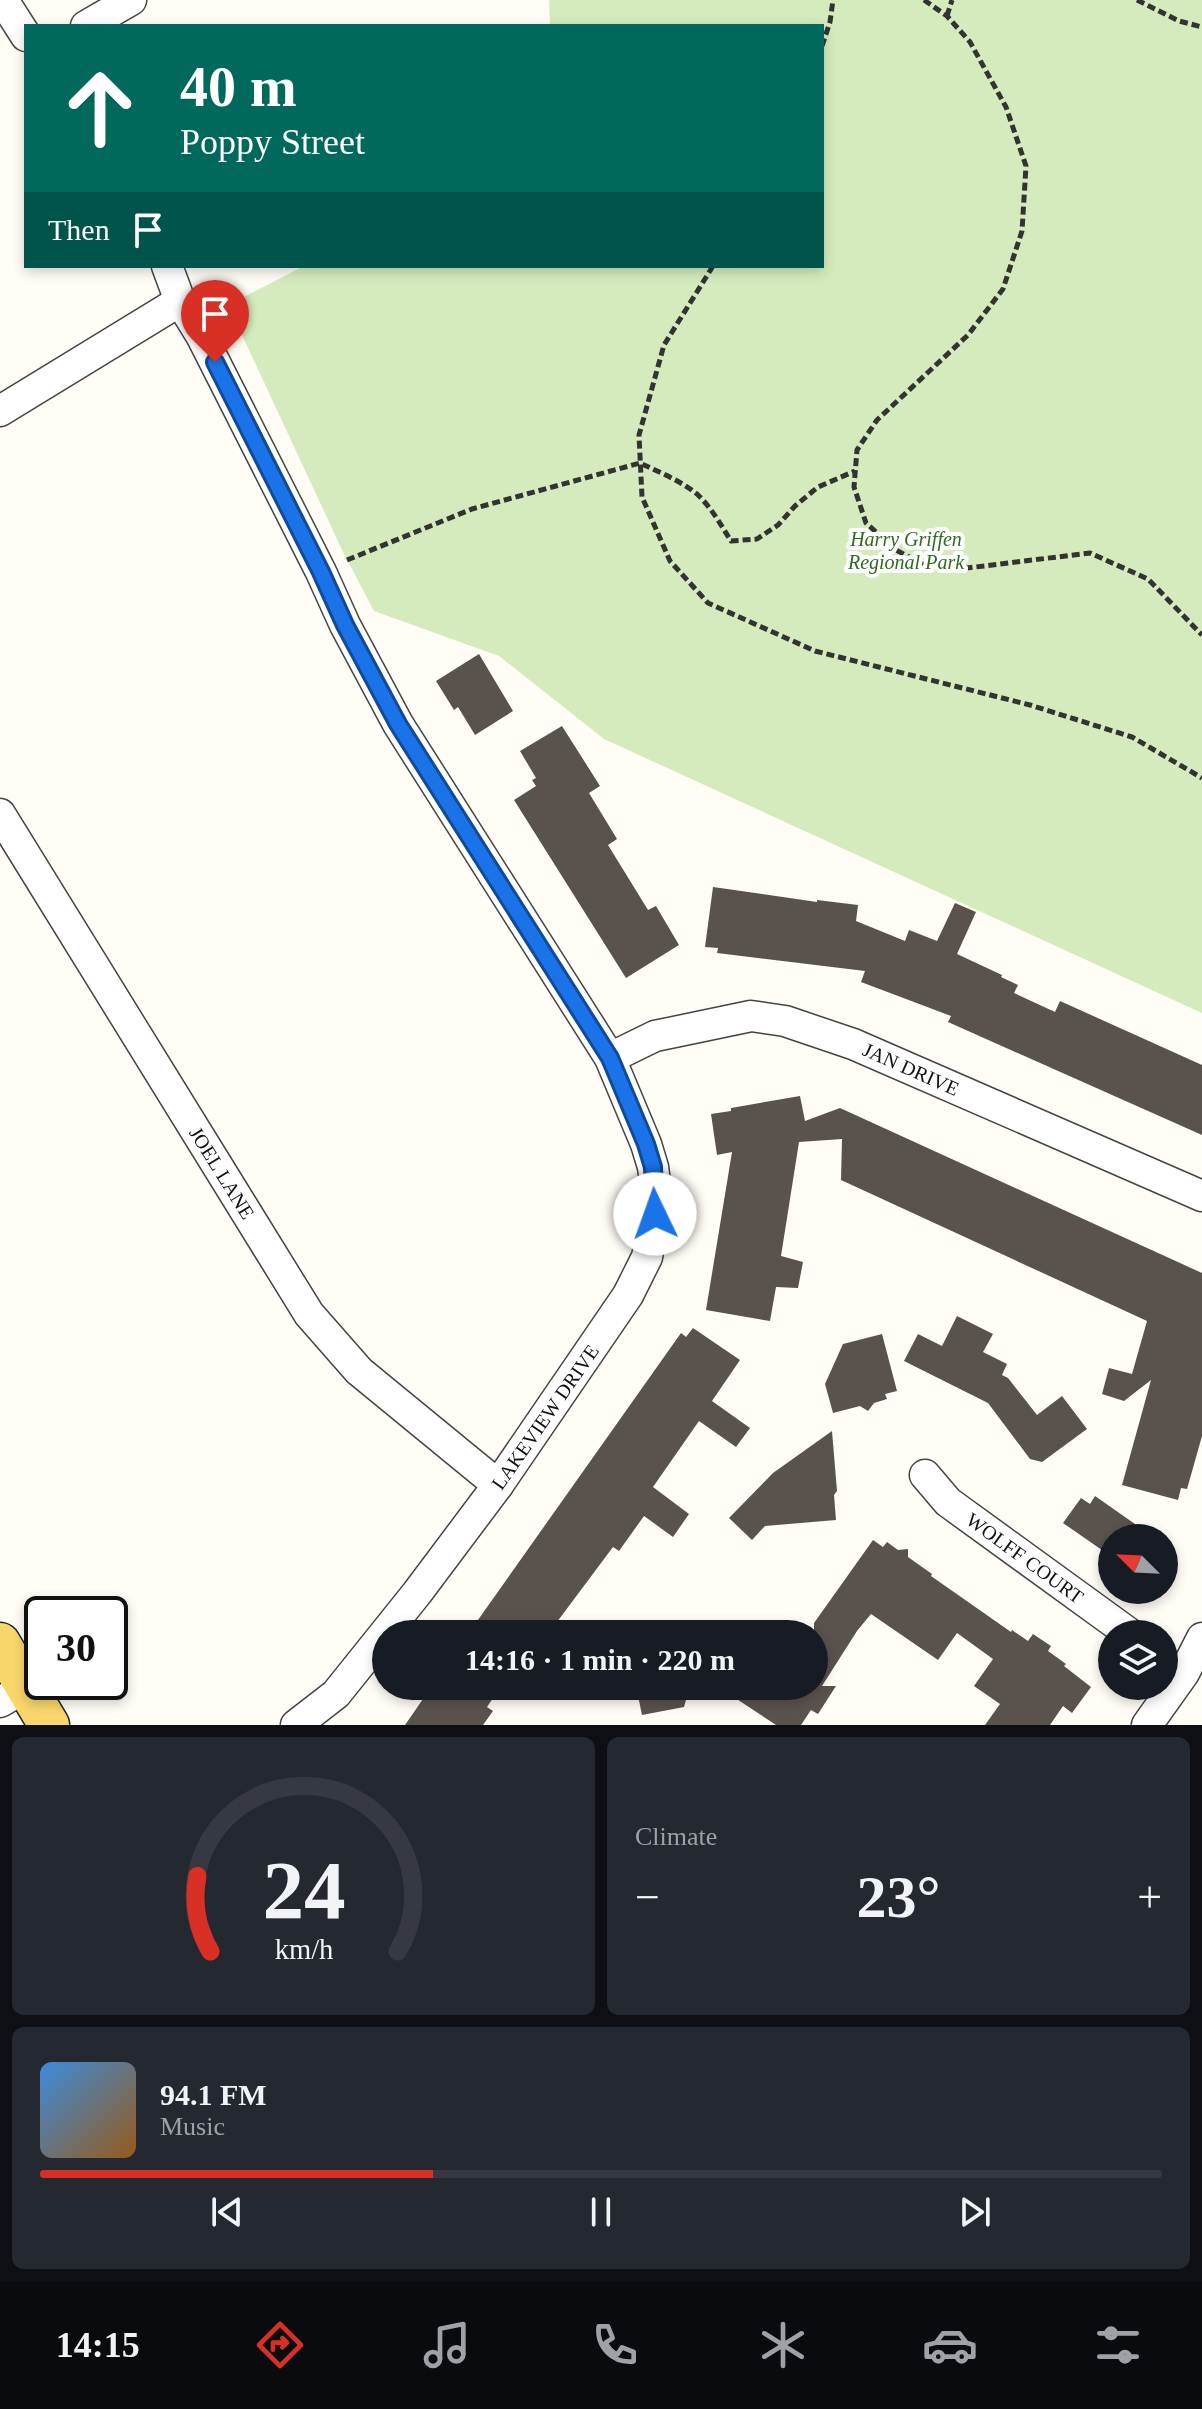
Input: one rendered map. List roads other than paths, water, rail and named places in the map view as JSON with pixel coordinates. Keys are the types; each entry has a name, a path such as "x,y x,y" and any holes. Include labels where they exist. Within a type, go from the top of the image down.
{"main road":[{"path":"0,1643 13,1694 49,1725"}],"street":[{"path":"3,0 24,33"},
{"path":"89,24 131,0"},
{"name":"LAKEVIEW DRIVE","path":"168,268 180,301 202,337 345,625 398,724 610,1058 653,1167 655,1214 647,1257 628,1295 498,1485 417,1593 336,1694 296,1725"},
{"path":"0,411 180,301"},
{"name":"JOEL LANE","path":"0,814 309,1314 359,1371 498,1485"},
{"name":"JAN DRIVE","path":"610,1058 655,1036 751,1016 785,1021 853,1044 1202,1196"},
{"name":"WOLFF COURT","path":"925,1475 948,1502 1111,1620"},
{"path":"1178,1662 1202,1638"},
{"path":"1147,1725 1158,1700"}],"park label":[{"name":"Harry Griffen Regional Park","path":"906,550"}]}
